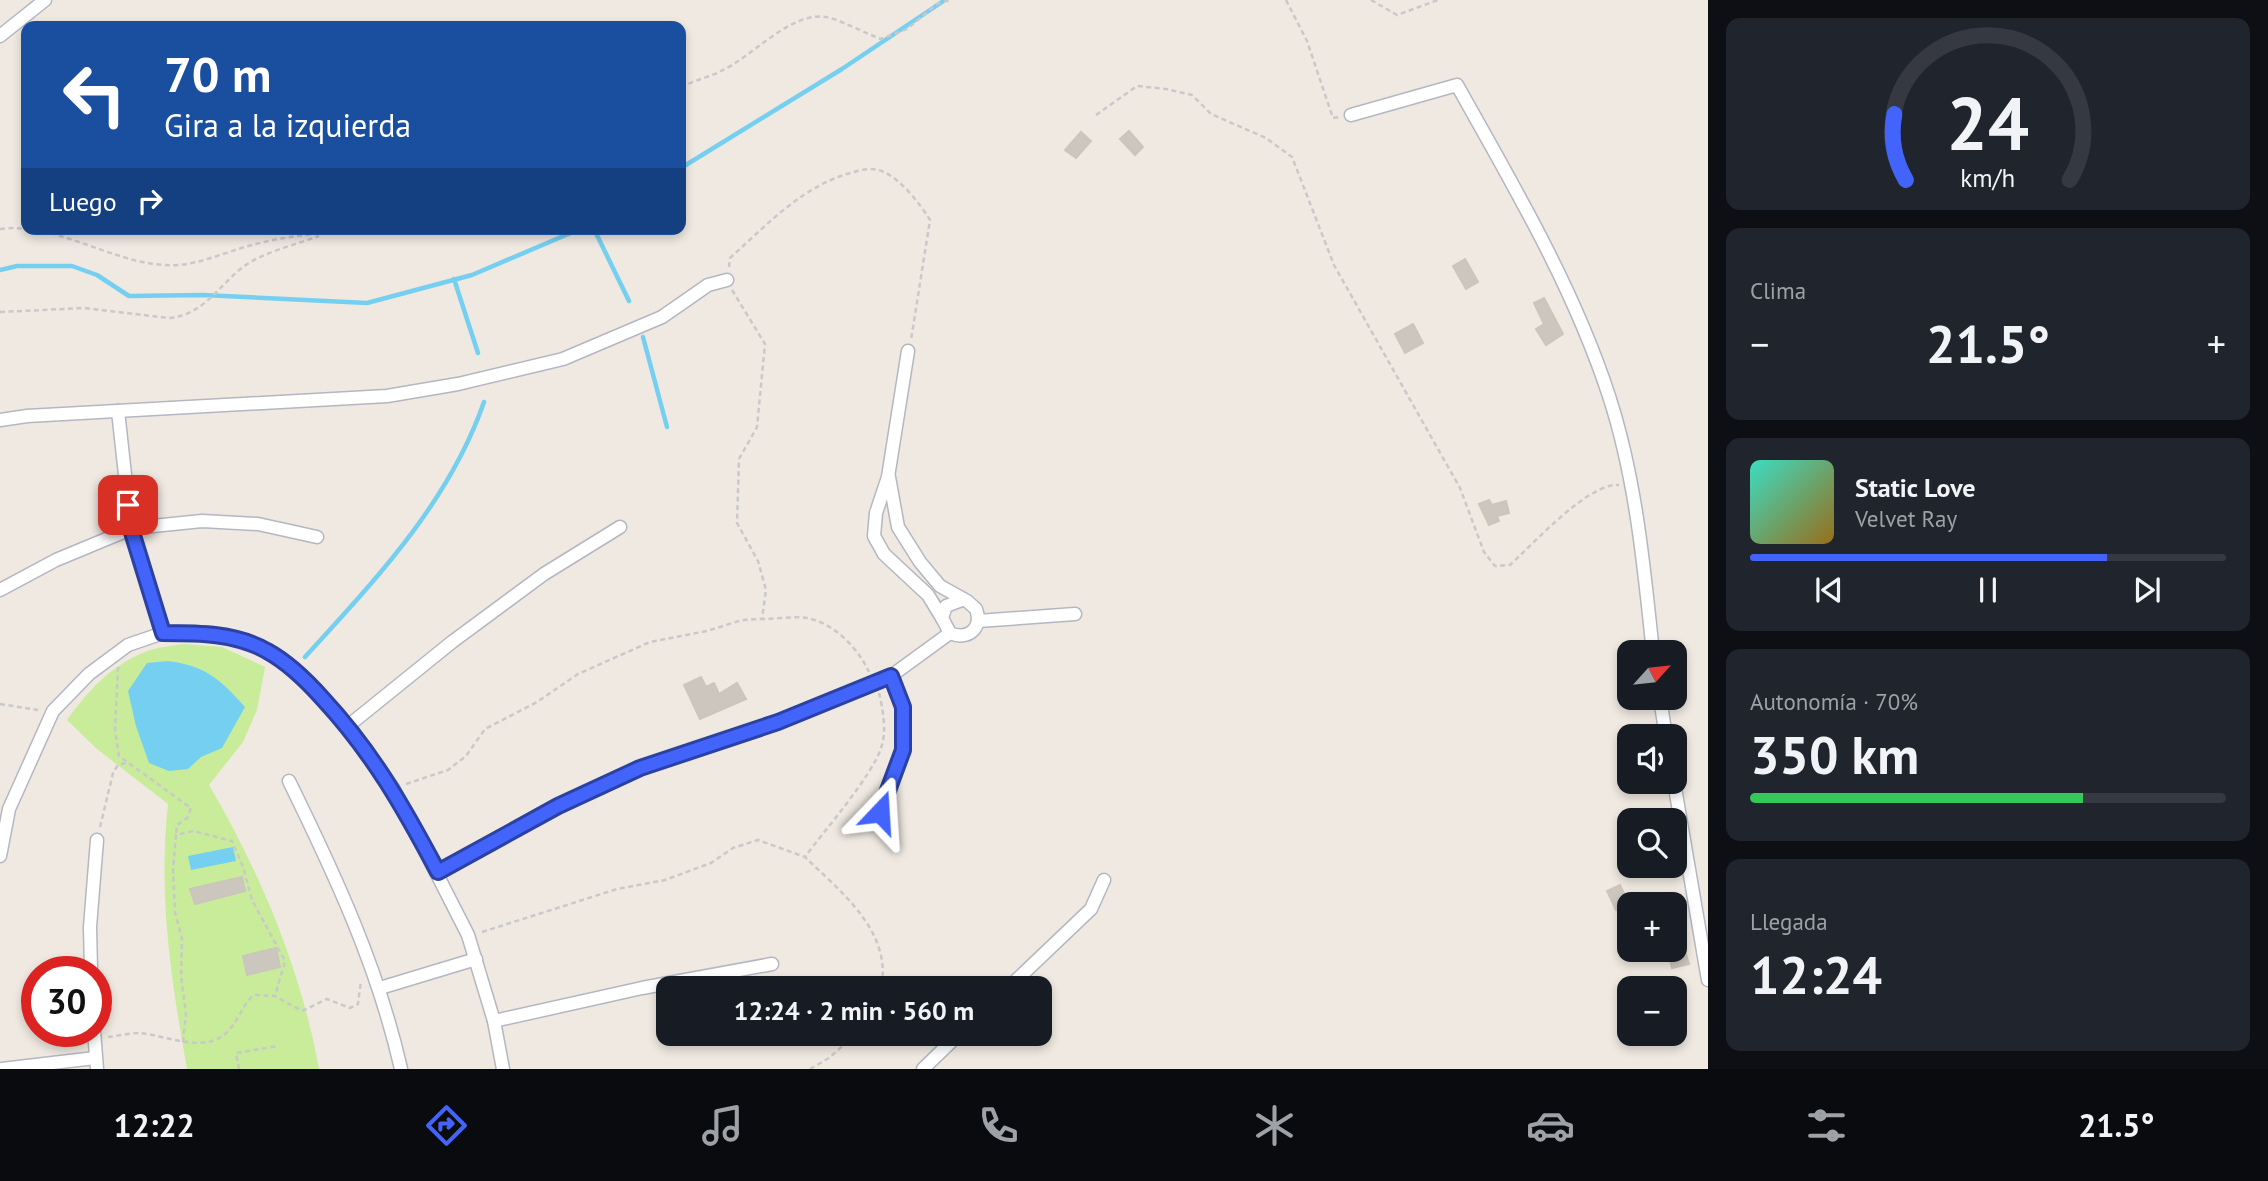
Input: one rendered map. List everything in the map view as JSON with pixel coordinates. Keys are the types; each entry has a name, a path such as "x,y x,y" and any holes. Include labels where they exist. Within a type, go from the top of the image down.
{"street":[{"path":"0,36 45,0"},
{"path":"1351,115 1457,85 1516,192 1572,303 1609,396 1638,514 1652,640"},
{"path":"0,420 387,396 458,384 563,359 662,317 708,285 727,280"},
{"path":"908,351 888,477 876,513 874,536 884,554 928,595 950,633"},
{"path":"118,411 131,529 163,633"},
{"path":"888,477 898,527 920,562 940,586 973,604 978,621"},
{"path":"0,590 56,560 131,529 202,520 258,524 317,537"},
{"path":"348,726 452,642 544,574 620,527"},
{"path":"942,618 946,606 962,600"},
{"path":"438,872 558,806 640,768 778,722 891,676 950,633 967,635 978,621 1075,614"},
{"path":"0,856 4,808 53,711 89,674 128,645 163,633 212,633 266,650 300,675 348,726 393,788 468,935 494,1021 503,1069"},
{"path":"880,812 903,750 903,707 891,676"},
{"path":"289,782 337,879 371,963 401,1069"},
{"path":"1676,794 1708,980"},
{"path":"91,956 90,927 97,840"},
{"path":"1021,976 1091,909 1104,880"},
{"path":"380,988 476,959"},
{"path":"494,1021 642,988 772,964"},
{"path":"923,1069 947,1046"},
{"path":"2,1069 96,1064"}],"path":[{"path":"686,86 721,72 755,51 780,31 806,18 827,17 881,39 907,29 937,4 950,0"},
{"path":"1286,0 1307,41 1333,118 1351,115"},
{"path":"1371,0 1397,15 1438,0"},
{"path":"1096,115 1136,86 1166,89 1192,95 1211,114 1266,138 1292,157 1334,265 1460,488 1484,552 1495,566 1510,565 1590,494 1611,484 1631,487"},
{"path":"762,619 766,590 758,561 737,523 740,459 757,427 765,344 727,280 730,258 795,199 831,178 868,169 885,172 920,204 930,220 908,351"},
{"path":"0,229 21,230"},
{"path":"54,235 139,261 177,265 256,243 317,235"},
{"path":"0,312 84,308 182,317 214,297 243,267 323,235"},
{"path":"393,788 448,769 466,756 485,729 537,702 578,674 650,642 707,631 742,620 807,618 829,626 860,654 880,696 883,723 882,748 862,780 805,857"},
{"path":"121,650 115,695 115,730 119,756 191,808 187,818 177,825 173,870 175,912 182,939 181,976 186,1014 183,1042"},
{"path":"0,704 53,711"},
{"path":"97,840 113,773 118,765 126,763"},
{"path":"176,835 193,831 232,841 252,900 285,961 275,996"},
{"path":"468,935 505,926 617,889 665,880 711,863 733,848 758,840 805,857 849,900 880,945 885,969 884,976"},
{"path":"112,1034 138,1033 183,1042 212,1041 229,1031 244,1003 254,995 275,996 302,1011 327,999 350,1008 358,1004 360,982 371,963"},
{"path":"239,1069 236,1054 278,1045"},
{"path":"810,1069 842,1046"}],"green space":[{"path":"183,644 222,647 265,667 257,710 243,742 209,785 245,852 290,958 319,1069 187,1069 171,970 165,905 168,804 97,749 67,720 92,689 121,664 150,650"}],"water":[{"path":"168,661 193,666 211,675 245,707 222,748 201,757 188,769 169,771 149,763 136,726 128,691 147,663"},
{"path":"233,847 236,861 191,870 188,856"}],"building":[{"path":"1129,131 1143,147 1135,155 1120,139"},
{"path":"1081,132 1091,141 1076,158 1065,150"},
{"path":"1465,259 1478,282 1466,289 1453,266"},
{"path":"1544,298 1563,334 1546,345 1536,329 1544,324 1534,303"},
{"path":"1413,324 1423,343 1405,353 1395,334"},
{"path":"1489,500 1492,505 1506,501 1509,513 1497,516 1499,521 1489,525 1479,504"},
{"path":"701,677 706,687 714,683 719,694 737,683 746,699 700,719 684,685"},
{"path":"242,877 245,891 195,904 190,889"},
{"path":"1620,885 1623,892 1617,892 1617,910 1616,910 1607,891"},
{"path":"276,948 280,967 247,975 243,956"},
{"path":"1687,958 1689,964 1672,968 1671,962 1687,962"}],"waterway":[{"path":"686,165 842,69 945,0"},
{"path":"0,270 17,266 72,266 97,275 129,296 203,295 367,303 472,275 566,235"},
{"path":"597,235 629,301"},
{"path":"454,279 478,353"},
{"path":"643,337 667,427"},
{"path":"305,657 358,599 430,507 451,474 484,402"}],"route":[{"path":"128,505 131,529 163,633 212,633 266,650 300,675 348,726 393,788 438,872 558,806 640,768 778,722 891,676 903,707 903,750 880,812"}]}
